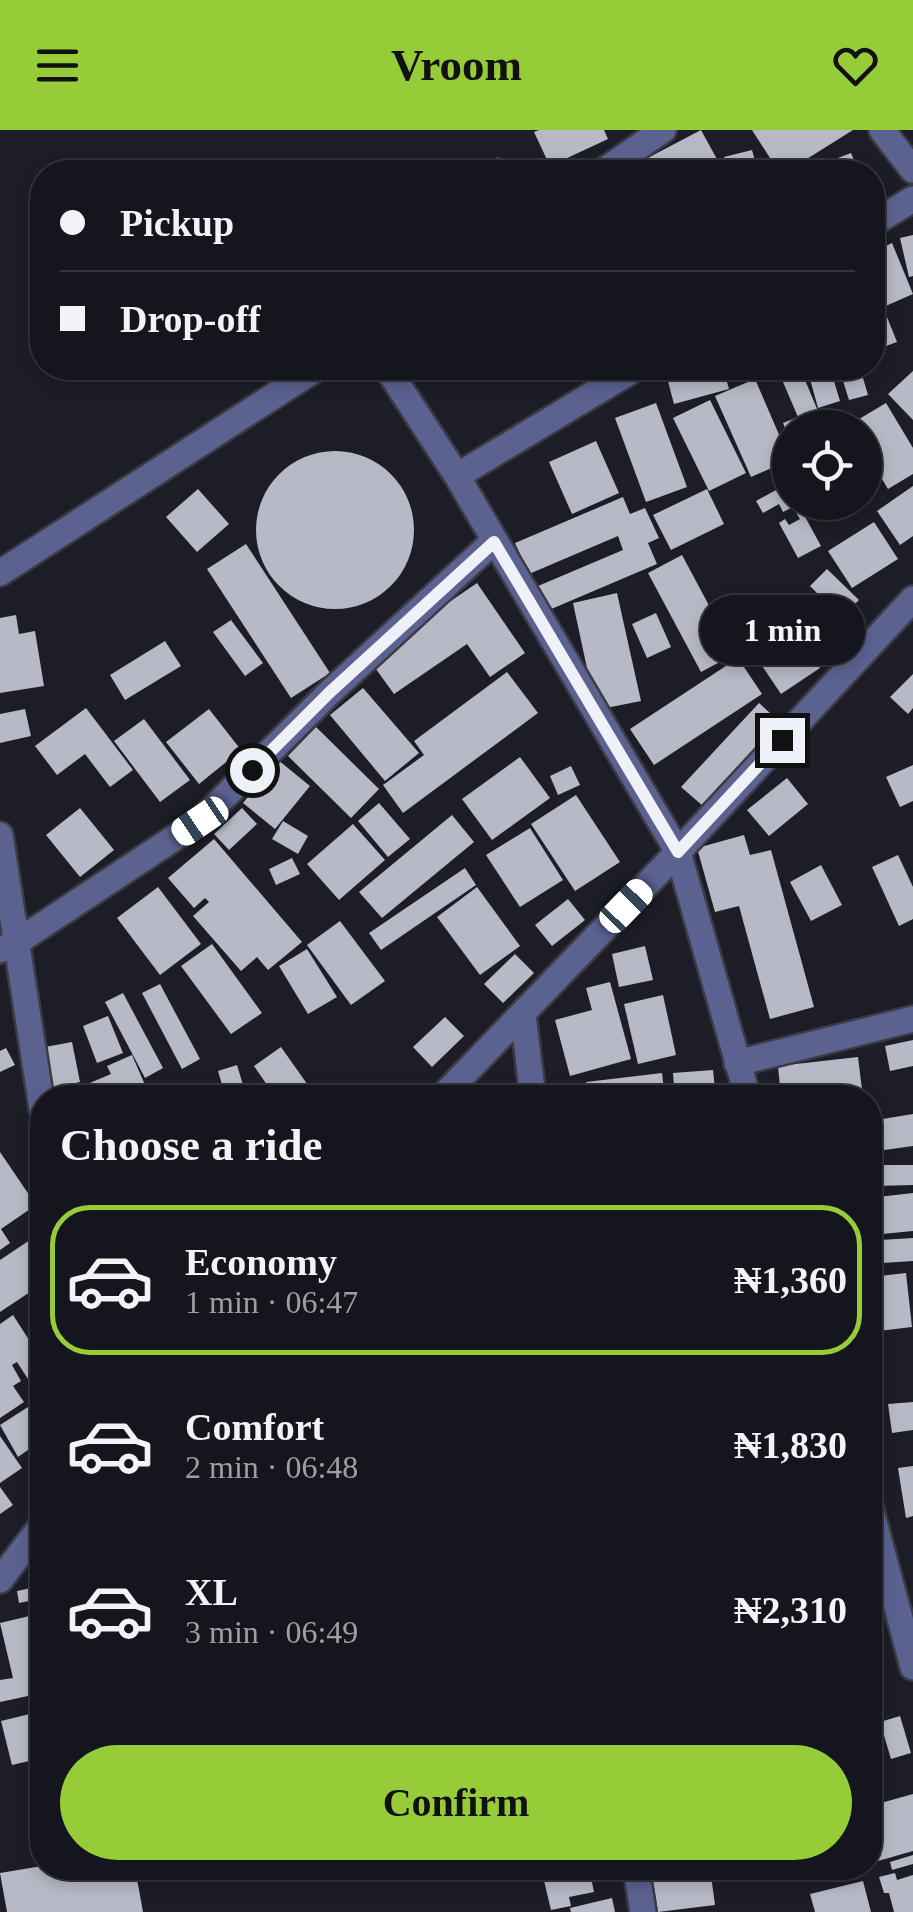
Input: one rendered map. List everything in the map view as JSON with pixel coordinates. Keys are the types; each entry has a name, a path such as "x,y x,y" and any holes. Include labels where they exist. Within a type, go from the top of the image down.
{"street":[{"path":"619,160 663,130"},
{"path":"882,130 913,170"},
{"path":"885,216 913,199"},
{"path":"0,572 297,380"},
{"path":"396,380 457,476 678,852 744,1085"},
{"path":"457,476 616,380"},
{"path":"8,946 200,821 329,693 494,542"},
{"path":"454,1085 913,599"},
{"path":"0,835 8,946 37,1085"},
{"path":"523,1014 531,1085"},
{"path":"737,1063 913,1019"},
{"path":"0,1580 30,1541"},
{"path":"882,1552 913,1667"},
{"path":"638,1880 643,1912"}],"building":[{"path":"604,130 608,139 563,160 547,160 534,132"},
{"path":"701,130 717,160 644,160"},
{"path":"752,130 853,130 805,160 771,160"},
{"path":"752,150 755,160 725,160 724,157"},
{"path":"851,153 854,160 833,160"},
{"path":"913,235 913,276 909,277 900,238"},
{"path":"892,243 913,294 885,306 885,246"},
{"path":"885,312 897,342 885,346"},
{"path":"913,371 913,420 888,394"},
{"path":"668,380 726,380 729,389 674,404"},
{"path":"755,380 772,418 772,468 751,477 715,396"},
{"path":"782,380 805,380 818,410 795,410"},
{"path":"810,380 834,380 840,401 818,408"},
{"path":"843,380 864,380 868,395 849,400"},
{"path":"710,400 746,473 709,491 673,418"},
{"path":"656,403 687,487 646,502 615,418"},
{"path":"886,403 913,448 913,474 888,489 882,479 882,410 874,410"},
{"path":"596,441 619,493 572,514 549,462"},
{"path":"335,451 365,457 391,474 408,500 414,530 408,560 391,586 365,603 335,609 305,603 279,586 262,560 256,530 262,500 279,474 305,457"},
{"path":"913,486 913,536 900,545 882,518 882,508"},
{"path":"198,489 229,524 197,552 166,517"},
{"path":"707,489 724,524 671,550 653,515"},
{"path":"772,492 772,508 763,513 756,501"},
{"path":"623,497 630,514 645,508 659,538 648,543 657,564 549,610 538,586 623,550 618,536 529,574 515,543"},
{"path":"786,520 789,525 807,520 821,546 798,558 779,523"},
{"path":"874,522 898,559 852,588 828,551"},
{"path":"246,544 330,673 291,698 207,569"},
{"path":"682,555 735,654 701,672 648,573"},
{"path":"827,569 859,600 841,617 810,586"},
{"path":"477,583 525,653 490,677 467,644 394,694 368,658"},
{"path":"617,593 641,701 596,710 573,603"},
{"path":"781,610 820,668 781,694 742,636"},
{"path":"656,613 671,647 647,658 632,624"},
{"path":"16,615 19,634 35,631 44,686 0,693 0,618"},
{"path":"231,620 263,663 245,676 213,632"},
{"path":"165,641 181,666 125,700 110,675"},
{"path":"738,658 762,694 654,765 630,729"},
{"path":"507,672 538,713 403,813 383,785 424,755 414,741"},
{"path":"913,674 913,708 908,714 890,697"},
{"path":"363,688 419,753 385,781 330,715"},
{"path":"759,703 781,723 703,806 681,787"},
{"path":"86,708 133,770 110,787 85,754 57,775 35,746"},
{"path":"25,709 31,736 0,743 0,714"},
{"path":"209,709 241,750 199,784 166,742"},
{"path":"144,719 190,780 160,802 114,741"},
{"path":"316,727 379,789 351,818 288,756"},
{"path":"520,757 550,798 492,840 462,799"},
{"path":"278,760 310,786 275,829 243,803"},
{"path":"913,765 913,801 900,807 886,777"},
{"path":"571,766 580,785 558,795 550,776"},
{"path":"787,778 808,804 769,836 747,810"},
{"path":"576,795 620,862 575,891 531,824"},
{"path":"379,803 410,839 388,857 358,821"},
{"path":"80,808 114,850 80,877 46,835"},
{"path":"242,808 257,824 229,850 214,834"},
{"path":"452,815 474,842 382,918 359,892"},
{"path":"283,821 308,836 298,854 272,839"},
{"path":"353,824 385,860 339,900 307,864"},
{"path":"530,828 563,880 520,907 486,855"},
{"path":"744,835 750,855 771,850 814,1007 770,1019 739,906 715,912 697,848"},
{"path":"214,839 302,942 268,970 257,957 241,971 193,916 209,902 205,898 194,908 168,878"},
{"path":"898,855 913,887 913,919 899,926 872,867"},
{"path":"292,858 300,874 276,885 269,869"},
{"path":"821,865 842,905 811,921 790,882"},
{"path":"465,868 476,885 381,950 369,933"},
{"path":"158,887 201,944 160,975 117,918"},
{"path":"477,887 520,946 480,975 437,917"},
{"path":"568,899 585,920 552,946 535,925"},
{"path":"340,921 385,981 351,1005 307,945"},
{"path":"212,944 262,1013 231,1034 181,966"},
{"path":"645,946 653,980 619,987 612,954"},
{"path":"307,949 337,997 308,1014 279,966"},
{"path":"515,954 534,973 503,1003 484,984"},
{"path":"610,982 631,1059 570,1076 555,1020 592,1010 586,988"},
{"path":"160,984 200,1059 182,1069 142,993"},
{"path":"123,993 163,1068 145,1078 105,1002"},
{"path":"663,995 676,1055 638,1064 624,1004"},
{"path":"108,1016 123,1053 97,1063 83,1026"},
{"path":"445,1017 464,1036 432,1067 413,1047"},
{"path":"913,1040 913,1066 890,1071 885,1046"},
{"path":"72,1042 80,1082 52,1085 45,1047"},
{"path":"281,1047 308,1085 267,1085 254,1066"},
{"path":"6,1048 15,1065 0,1072 0,1051"},
{"path":"132,1055 145,1085 85,1085 111,1074 107,1066"},
{"path":"858,1057 861,1085 780,1085 778,1066"},
{"path":"237,1065 243,1085 222,1085 218,1071"},
{"path":"713,1070 715,1085 674,1085 673,1073"},
{"path":"662,1073 663,1085 586,1085 586,1082"},
{"path":"913,1114 913,1146 882,1150 882,1119"},
{"path":"0,1152 30,1196 30,1209 1,1229 10,1243 0,1250"},
{"path":"882,1165 913,1165 913,1185 882,1186"},
{"path":"913,1193 913,1231 882,1234 882,1197"},
{"path":"913,1238 913,1261 882,1263 882,1240"},
{"path":"30,1240 30,1292 0,1312 0,1260"},
{"path":"906,1273 912,1327 882,1331 882,1276"},
{"path":"13,1315 30,1341 30,1382 17,1362 12,1365 21,1381 13,1386 24,1402 0,1418 0,1324"},
{"path":"913,1402 913,1430 892,1433 888,1404"},
{"path":"30,1406 30,1448 18,1457 0,1425"},
{"path":"0,1436 22,1468 0,1483"},
{"path":"913,1466 913,1516 906,1518 898,1468"},
{"path":"0,1487 13,1505 0,1514"},
{"path":"30,1588 30,1601 19,1603 17,1591"},
{"path":"30,1616 30,1696 0,1702 0,1680 13,1678 0,1623"},
{"path":"30,1714 30,1761 12,1765 1,1721"},
{"path":"900,1716 911,1753 891,1759 882,1721"},
{"path":"913,1794 913,1851 882,1860 882,1803"},
{"path":"913,1855 913,1864 892,1870 890,1862"},
{"path":"30,1868 30,1880 137,1880 143,1912 7,1912 0,1873"},
{"path":"895,1873 897,1880 913,1875 913,1912 894,1912 889,1893 884,1893 882,1876"},
{"path":"544,1880 592,1880 594,1892 569,1897 571,1906 551,1910"},
{"path":"653,1880 712,1880 715,1905 658,1912"},
{"path":"863,1881 871,1912 815,1912 810,1894"},
{"path":"612,1898 615,1912 571,1912 570,1908"}],"route":[{"path":"252,770 329,693 494,542 678,852 782,740"}]}
